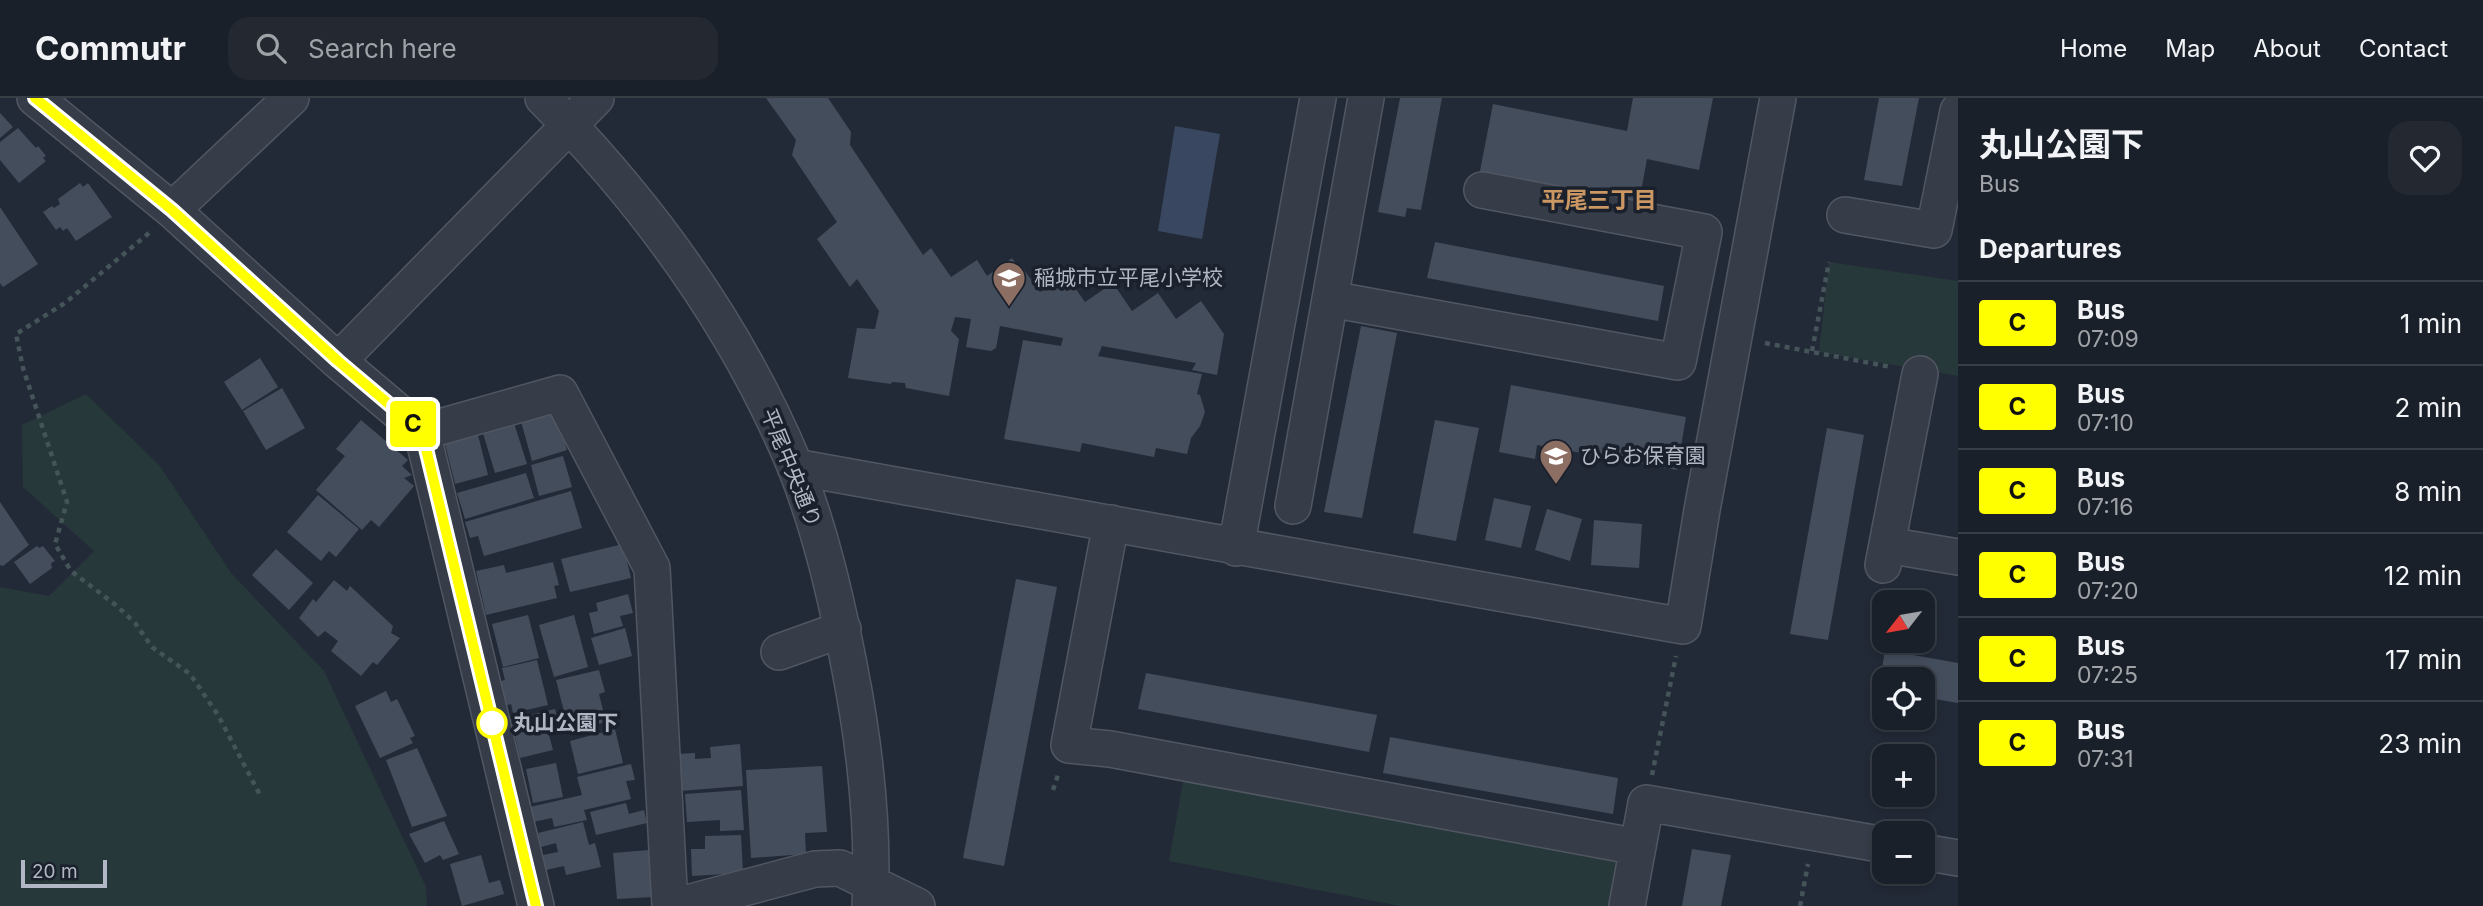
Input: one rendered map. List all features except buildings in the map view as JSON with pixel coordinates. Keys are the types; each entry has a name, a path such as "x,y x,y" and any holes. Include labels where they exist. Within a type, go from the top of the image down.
{"street":[{"path":"35,98 172,210 338,361 422,432 536,906"},
{"path":"172,210 291,98"},
{"name":"平尾中央通り","path":"543,98 569,124 655,224 706,296 754,378 795,467 821,546 843,629 860,718 870,821 871,894"},
{"path":"338,361 596,98"},
{"path":"1225,545 1318,98"},
{"path":"1293,506 1366,98"},
{"path":"795,467 1683,626 1778,98"},
{"path":"1845,215 1934,230 1958,111"},
{"path":"1330,299 1678,362 1704,232 1482,190"},
{"path":"1920,374 1885,555 1958,558"},
{"path":"422,432 560,393 652,568 670,906"},
{"path":"1111,523 1069,745 1110,749 1638,847"},
{"path":"779,652 843,629"},
{"path":"1627,906 1646,803 1872,843"},
{"path":"1935,854 1958,858"},
{"path":"676,906 816,869 840,869 871,894 917,906"}],"path":[{"path":"172,210 98,278 16,334 23,368 67,502 55,544 71,571 117,606 135,623 152,647 190,674 218,715 260,795"},
{"path":"1812,351 1829,262"},
{"path":"1734,338 1920,374"},
{"path":"1646,803 1683,626"},
{"path":"1800,906 1814,832"}],"shaded area":[{"path":"1829,262 1958,281 1958,376 1819,352"},
{"path":"86,394 159,465 231,573 324,671 426,887 427,906 0,906 0,587 49,596 94,551 23,487 22,425"},
{"path":"1184,776 1625,855 1613,906 1400,906 1169,861"}],"water":[{"path":"1175,126 1220,134 1202,239 1158,231"}],"bus line":[{"name":"C","path":"35,98 172,210 338,361 422,432 536,906"}],"place":[{"name":"稲城市立平尾小学校","path":"1009,308"},
{"name":"ひらお保育園","path":"1556,486"},
{"name":"丸山公園下","path":"492,723"}],"district":[{"name":"平尾三丁目","path":"1599,200"}]}
